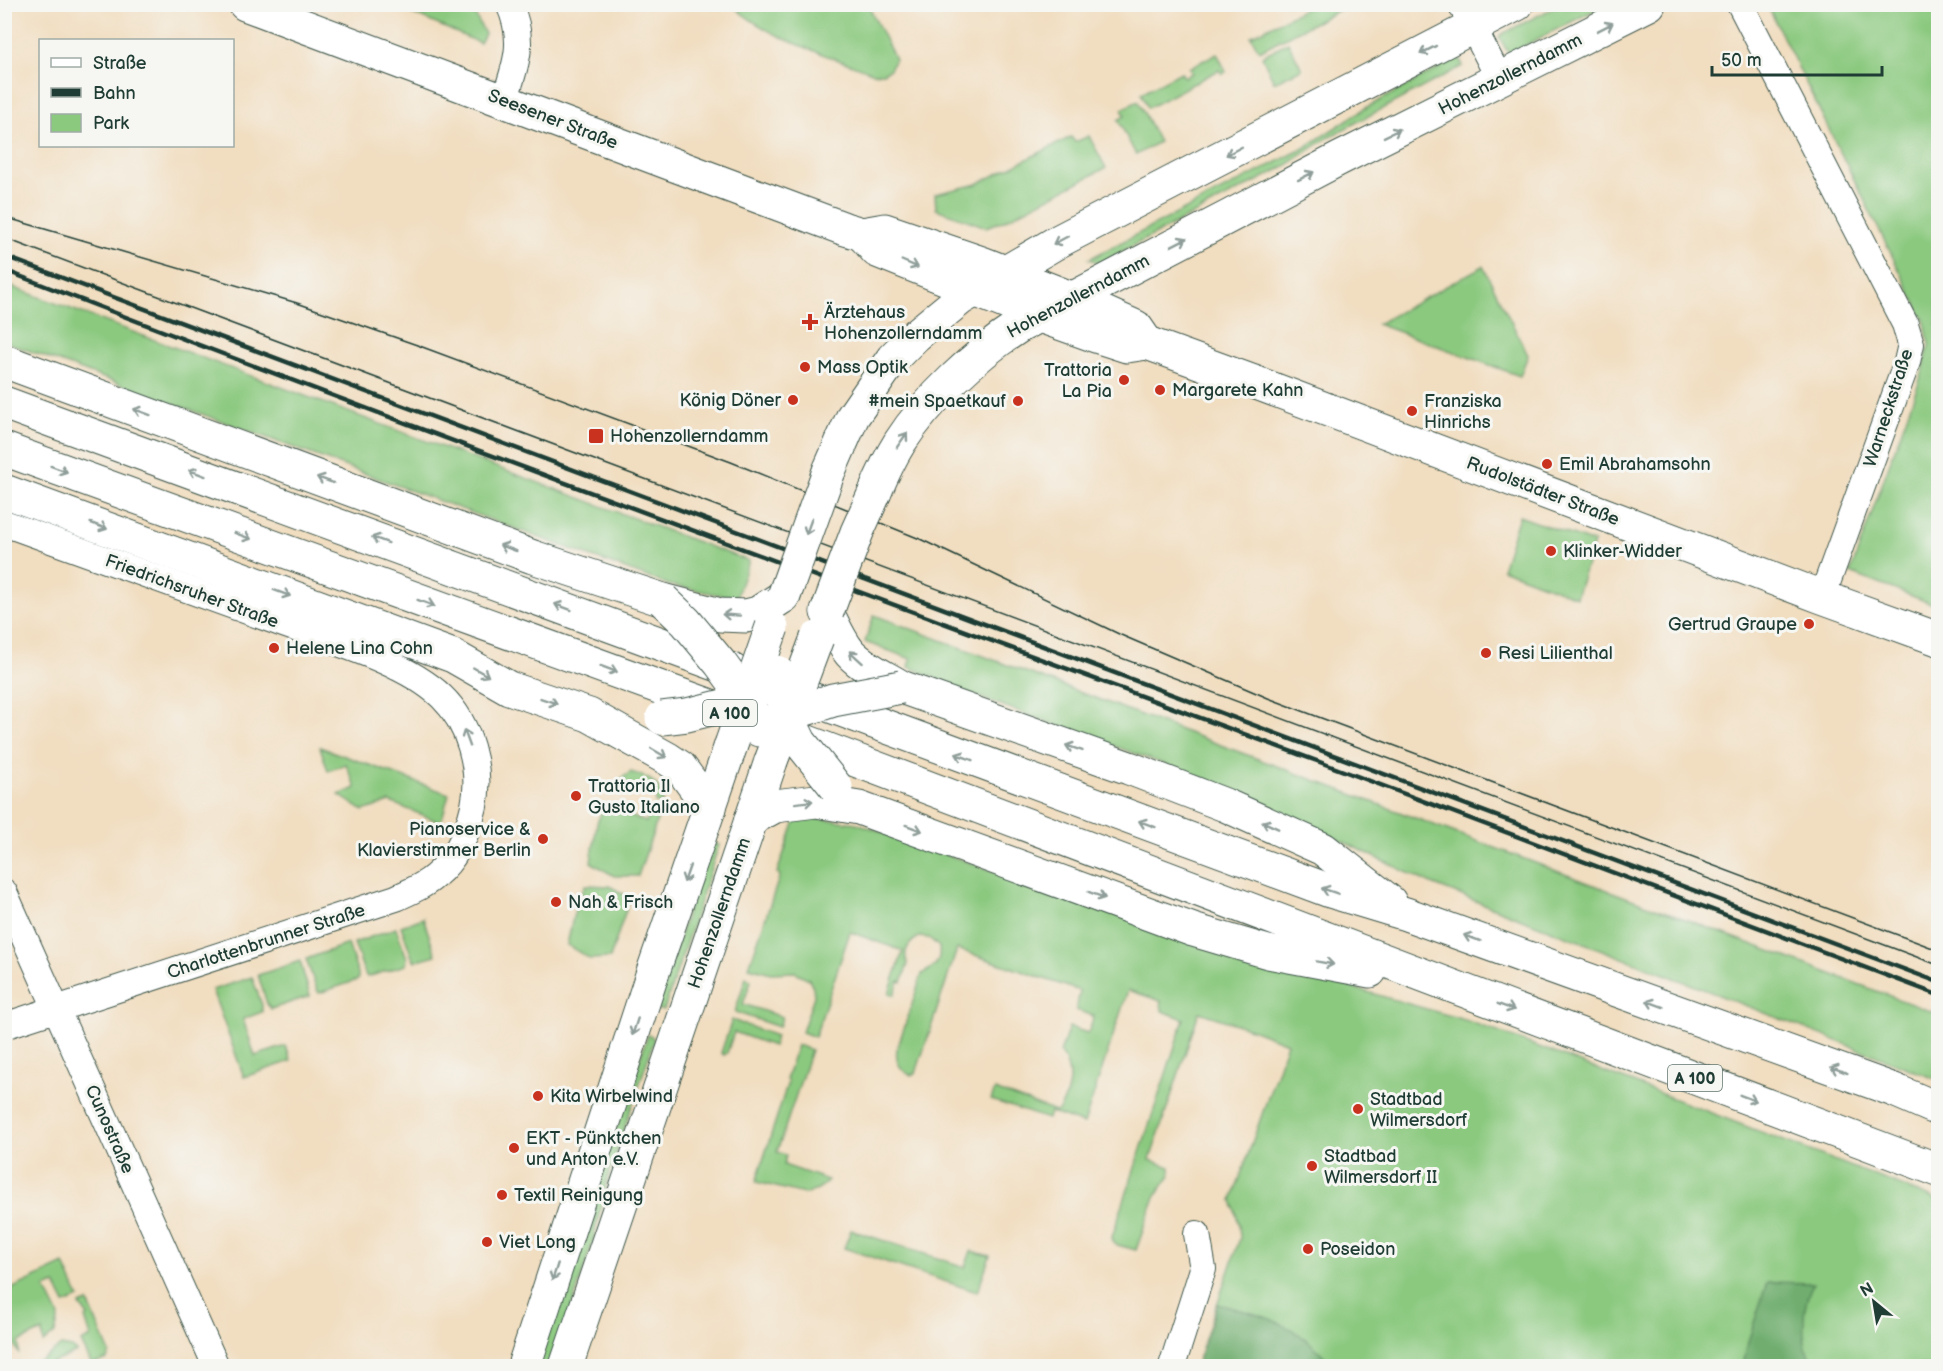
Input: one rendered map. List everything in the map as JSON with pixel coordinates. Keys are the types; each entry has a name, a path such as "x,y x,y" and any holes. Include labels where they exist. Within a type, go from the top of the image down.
{"main road":[{"name":"Seesener Straße","path":"244,4 862,234 877,251 974,291"},
{"path":"524,1366 653,972 710,808 745,738 747,700 829,471 853,416 893,358 942,313 974,291 1059,241 1466,16 1517,4"},
{"name":"Hohenzollerndamm","path":"566,1366 787,715 857,531 900,442 946,386 986,349 1037,315 1339,159 1649,4"},
{"name":"Seesener Straße","path":"862,234 885,230 982,263 1071,298"},
{"name":"Rudolstädter Straße","path":"974,291 1127,346 1147,343 1938,639"},
{"name":"Rudolstädter Straße","path":"1071,298 1136,327 1147,343"},
{"path":"4,362 533,557 663,600 720,615 746,616 758,613 784,596"},
{"name":"A 100","path":"4,403 674,648 1067,795 1330,891 1406,914 1894,1090 1938,1109"},
{"name":"A 100","path":"4,449 830,749 1938,1170"},
{"path":"4,491 453,656 509,688 589,715 680,767 710,808"},
{"path":"663,600 702,640 747,700"},
{"path":"589,715 662,718 687,715 747,700 822,625 837,634 850,653 864,664 901,687 1129,768 1236,810 1323,849 1406,914"},
{"path":"772,627 777,672 787,715 803,747 848,798"},
{"path":"745,738 787,715 850,696 901,687"},
{"path":"745,738 771,762"},
{"path":"751,819 775,806 848,798 1214,936 1268,952 1452,986"}],"street":[{"path":"504,101 517,64 520,38 515,16 509,4"},
{"name":"Warneckstraße","path":"1740,4 1905,324 1911,344 1907,362 1821,597"},
{"path":"1466,16 1500,80"},
{"name":"Friedrichsruher Straße","path":"4,523 339,644 410,673 443,698 465,731 476,772 476,795"},
{"name":"Charlottenbrunner Straße","path":"4,1026 396,898 435,877 449,862 470,822 476,795"},
{"name":"Cunostraße","path":"4,892 216,1366"},
{"path":"1172,1366 1203,1269 1197,1234"}],"green space":[{"path":"401,5 470,5 485,34 480,43 397,7"},
{"path":"732,5 868,5 895,59 890,69 883,73 874,73 780,37"},
{"path":"1312,5 1349,5 1259,51 1251,36"},
{"path":"1559,5 1605,5 1510,53 1507,51 1499,37 1502,34"},
{"path":"1767,5 1938,5 1938,606 1850,573 1923,371 1929,345 1925,322"},
{"path":"1288,42 1302,69 1274,82 1262,56"},
{"path":"1217,53 1226,72 1222,74 1219,70 1148,108 1141,93 1181,72 1184,77 1192,73 1189,68"},
{"path":"1459,57 1463,66 1329,137 1284,167 1100,263 1089,259 1304,148 1364,109"},
{"path":"1138,101 1159,142 1136,155 1118,120 1125,116 1122,109"},
{"path":"1089,136 1106,168 1003,221 986,227 936,209 935,194 977,184 1071,137 1075,142"},
{"path":"1483,266 1528,355 1520,376 1377,324"},
{"path":"4,284 749,561 736,598 669,585 5,342"},
{"path":"1519,516 1594,543 1576,597 1502,569"},
{"path":"874,615 1938,1014 1938,1080 1429,883 1300,821 1202,778 968,693 909,667 911,659 865,642"},
{"path":"320,747 449,794 442,819 437,821 390,802 363,811 339,795 356,788 346,764 328,771"},
{"path":"631,772 653,782 659,789 663,803 655,803 657,794 619,780"},
{"path":"604,806 646,822 649,816 658,818 638,876 614,876 591,862 597,823"},
{"path":"798,812 810,812 814,818 857,823 1200,944 1465,1020 1938,1200 1938,1366 1196,1366 1240,1238 1232,1200 1287,1043 1199,1012 1150,1160 1170,1167 1170,1176 1156,1195 1136,1250 1114,1244 1111,1240 1184,1019 1162,1011 1161,1001 1128,990 1084,1124 1050,1112 1048,1119 991,1100 995,1090 1056,1112 1059,1110 1066,1096 1069,1081 1067,1066 1060,1053 1069,1027 1088,1033 1094,1016 1076,1010 1080,991 957,949 916,1073 911,1075 901,1068 897,1058 897,1049 922,974 934,966 939,957 939,947 929,938 919,937 909,945 906,952 908,964 902,982 899,981 894,995 889,993 903,951 850,932 815,1037 802,1032 814,996 809,979 795,972 771,973 749,967 780,875 777,873"},
{"path":"709,841 719,845 664,1010 657,1010"},
{"path":"585,885 610,886 630,898 610,958 590,959 567,945 574,913"},
{"path":"423,918 436,955 415,961 401,926"},
{"path":"396,928 407,958 406,965 367,977 354,943"},
{"path":"348,944 358,980 319,993 306,959"},
{"path":"300,961 310,996 271,1009 267,1004 258,975"},
{"path":"252,977 262,1005 262,1012 243,1019 255,1056 286,1046 291,1061 244,1077 212,990"},
{"path":"746,977 751,981 743,1004 782,1017 779,1027 735,1012"},
{"path":"732,1020 776,1036 773,1046 734,1032 727,1053 724,1055 721,1053"},
{"path":"648,1035 652,1036 654,1041 608,1177 593,1241 553,1366 535,1366"},
{"path":"797,1045 811,1050 777,1152 786,1155 784,1165 828,1180 818,1190 804,1194 756,1182 788,1082 786,1080"},
{"path":"851,1230 965,1267 971,1251 990,1256 977,1292 844,1248"},
{"path":"64,1264 79,1298 65,1304 55,1284 45,1288 59,1316 55,1333 43,1343 42,1331 19,1342 19,1354 5,1327 5,1292"},
{"path":"1767,1282 1813,1283 1804,1314 1804,1338 1806,1349 1816,1366 1743,1366"},
{"path":"88,1302 110,1353 107,1359 92,1365 81,1342 91,1337 85,1318 88,1316 80,1305"},
{"path":"1217,1304 1257,1314 1282,1324 1305,1338 1330,1366 1196,1366"},
{"path":"61,1346 72,1348 77,1352 45,1366 24,1366 40,1361"}],"tram line":[{"path":"4,217 297,303 417,345 731,462 920,539 1121,635 1268,698 1938,950"},
{"path":"4,238 1938,965"}],"railway":[{"path":"4,256 1938,982"},
{"path":"4,270 496,457 1317,761 1938,995"}],"place":[{"name":"Ärztehaus Hohenzollerndamm","path":"810,322"},
{"name":"Mass Optik","path":"805,367"},
{"name":"Trattoria La Pia","path":"1124,380"},
{"name":"Margarete Kahn","path":"1160,390"},
{"name":"König Döner","path":"793,400"},
{"name":"#mein Spaetkauf","path":"1018,401"},
{"name":"Franziska Hinrichs","path":"1412,411"},
{"name":"Hohenzollerndamm","path":"596,436"},
{"name":"Emil Abrahamsohn","path":"1547,464"},
{"name":"Klinker-Widder","path":"1551,551"},
{"name":"Gertrud Graupe","path":"1809,624"},
{"name":"Helene Lina Cohn","path":"274,648"},
{"name":"Resi Lilienthal","path":"1486,653"},
{"name":"Trattoria Il Gusto Italiano","path":"576,796"},
{"name":"Pianoservice & Klavierstimmer Berlin","path":"543,839"},
{"name":"Nah & Frisch","path":"556,902"},
{"name":"Kita Wirbelwind","path":"538,1096"},
{"name":"Stadtbad Wilmersdorf","path":"1358,1109"},
{"name":"EKT - Pünktchen und Anton e.V.","path":"514,1148"},
{"name":"Stadtbad Wilmersdorf II","path":"1312,1166"},
{"name":"Textil Reinigung","path":"502,1195"},
{"name":"Viet Long","path":"487,1242"},
{"name":"Poseidon","path":"1308,1249"}]}
